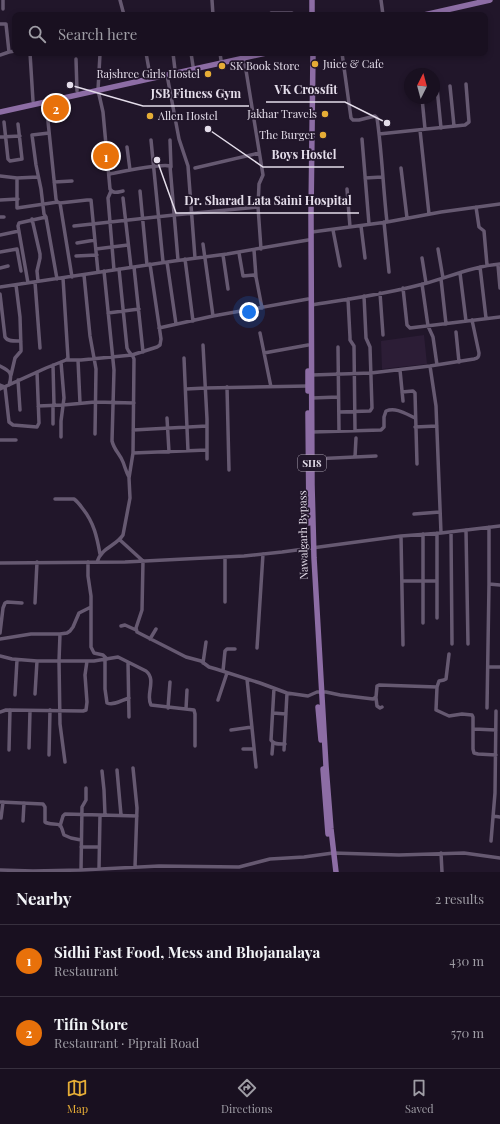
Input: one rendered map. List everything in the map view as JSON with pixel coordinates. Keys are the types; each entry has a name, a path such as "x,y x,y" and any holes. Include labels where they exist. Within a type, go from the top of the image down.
{"main road":[{"path":"437,12 490,0"},
{"path":"0,112 46,102 150,75 237,56"},
{"path":"0,109 77,91 167,75 253,56"},
{"name":"Nawalgarh Bypass","path":"309,56 311,70 312,232 311,581 326,821 336,872"},
{"name":"Nawalgarh Bypass","path":"312,548 308,489 308,240 311,70 313,56"},
{"name":"Nawalgarh Bypass","path":"332,853 332,872"}],"street":[{"path":"3,0 3,9"},
{"path":"120,0 123,12"},
{"path":"212,0 213,12"},
{"path":"381,0 383,12"},
{"path":"0,24 6,24 9,52"},
{"path":"0,55 12,52"},
{"path":"30,56 33,101"},
{"path":"97,562 100,554 104,550 120,540 129,505 129,478 133,453 134,403 134,359 128,352 127,348 123,311 112,247 108,198 112,191 103,112 98,88 100,56"},
{"path":"147,56 150,75"},
{"path":"174,56 176,70"},
{"path":"191,56 193,66"},
{"path":"220,56 221,60"},
{"path":"342,56 353,120 376,117 379,134 389,272"},
{"path":"244,58 263,175 259,184 258,207 261,249"},
{"path":"76,59 77,91"},
{"path":"167,75 179,138 188,166 195,258"},
{"path":"379,134 465,125 470,122 466,84"},
{"path":"450,86 454,126"},
{"path":"46,102 56,200 59,203 72,277"},
{"path":"423,104 426,129"},
{"path":"439,104 441,128"},
{"path":"4,122 8,160 10,161 22,159 18,124"},
{"path":"420,130 429,214"},
{"path":"49,133 32,135 44,214 46,216 57,279"},
{"path":"0,137 20,136"},
{"path":"362,139 369,224"},
{"path":"151,140 162,262"},
{"path":"170,140 178,260"},
{"path":"127,147 130,170"},
{"path":"195,168 259,153"},
{"path":"109,174 167,165 171,168"},
{"path":"401,168 406,218"},
{"path":"0,176 17,178 38,176"},
{"path":"365,178 382,177"},
{"path":"17,178 17,208 91,200 98,272"},
{"path":"54,182 72,181"},
{"path":"347,189 350,227"},
{"path":"112,191 123,191"},
{"path":"0,389 66,360 132,355 154,349 160,345 161,339 148,264 140,191"},
{"path":"123,198 128,245 133,267 139,309 143,352"},
{"path":"0,200 18,199"},
{"path":"312,232 361,226 429,214 500,204"},
{"path":"74,226 158,216 258,207"},
{"path":"476,207 479,227 484,232 487,265"},
{"path":"28,283 19,232 19,223 46,216"},
{"path":"32,220 40,254 37,271 40,348"},
{"path":"361,226 365,258"},
{"path":"333,230 340,266"},
{"path":"0,235 19,232"},
{"path":"77,243 96,240"},
{"path":"0,287 162,262 239,253 308,240"},
{"path":"203,244 213,316"},
{"path":"96,249 128,245"},
{"path":"0,252 17,249 21,271"},
{"path":"438,249 446,324"},
{"path":"254,250 256,277 262,308"},
{"path":"239,253 242,276 254,275 256,277"},
{"path":"76,256 97,255"},
{"path":"223,255 228,289"},
{"path":"422,258 428,326 433,337 438,365"},
{"path":"185,259 193,321"},
{"path":"167,262 176,324"},
{"path":"312,305 424,284 487,265 499,264 500,288"},
{"path":"0,268 8,266"},
{"path":"480,267 486,318"},
{"path":"104,271 114,357 112,441 129,478"},
{"path":"460,273 466,321"},
{"path":"84,275 90,336 96,369 95,434"},
{"path":"63,278 69,353 66,360"},
{"path":"16,285 20,317 21,351 15,358 11,379 7,386 8,420 10,424 37,427 39,423 37,372"},
{"path":"403,288 407,325 410,328 500,317"},
{"path":"380,293 383,335"},
{"path":"0,294 5,337 6,339 10,340 21,341"},
{"path":"339,412 370,411 372,408 370,347 366,338 364,296"},
{"path":"159,328 213,316 308,299"},
{"path":"348,299 350,340 354,346 355,430"},
{"path":"108,313 139,309"},
{"path":"312,375 371,373 438,365 477,358 479,353 472,320"},
{"path":"456,332 459,362"},
{"path":"260,333 271,387"},
{"path":"203,345 206,388 207,459"},
{"path":"264,353 308,346"},
{"path":"338,347 339,431"},
{"path":"184,358 188,451"},
{"path":"78,360 80,403"},
{"path":"61,437 61,421 64,405 62,362"},
{"path":"53,365 53,424"},
{"path":"0,366 11,375"},
{"path":"430,366 437,426 440,512 437,618"},
{"path":"400,370 403,401"},
{"path":"18,380 20,410"},
{"path":"0,385 7,386"},
{"path":"186,389 308,386"},
{"path":"227,387 229,470"},
{"path":"402,392 411,390 414,392 417,464"},
{"path":"312,398 338,397"},
{"path":"38,406 95,402 134,403"},
{"path":"312,432 383,429 385,414 388,410 396,410 415,418"},
{"path":"167,418 169,452"},
{"path":"133,430 207,426"},
{"path":"415,427 437,426"},
{"path":"355,457 356,438"},
{"path":"0,440 16,440"},
{"path":"133,453 207,450"},
{"path":"312,459 376,456"},
{"path":"55,499 71,498 77,500 89,516 94,527 100,554"},
{"path":"414,514 440,512"},
{"path":"0,563 143,561 225,557 263,554 401,536 500,526"},
{"path":"487,708 489,527"},
{"path":"466,530 468,644"},
{"path":"451,532 452,644"},
{"path":"423,534 423,623"},
{"path":"401,536 403,645"},
{"path":"120,540 143,561 142,610 136,630"},
{"path":"257,648 263,554"},
{"path":"225,557 225,602"},
{"path":"35,603 37,562"},
{"path":"88,562 88,576 91,592 92,649 94,652 103,655 106,659 105,689 107,703 109,705 114,705 129,698"},
{"path":"402,581 437,581"},
{"path":"489,584 500,584"},
{"path":"0,633 5,603 22,603"},
{"path":"0,639 31,634 60,634 70,631 79,613 91,607"},
{"path":"121,626 125,625 136,630 138,633 186,657 196,659 225,672 287,693 308,696 319,692 373,699 376,698"},
{"path":"150,639 156,629"},
{"path":"60,634 60,724 65,762"},
{"path":"203,663 206,642"},
{"path":"218,700 225,672 226,649 235,649"},
{"path":"449,654 446,679 439,681 437,687 436,710 449,716 462,714 472,715 474,729 474,753 496,755"},
{"path":"0,656 17,660 37,661 87,661 118,658 128,662 149,673 151,680 149,701 151,705 186,709 195,712 194,746"},
{"path":"16,695 17,660"},
{"path":"35,694 37,661"},
{"path":"0,712 6,710 86,710 87,702 85,675 87,661"},
{"path":"128,662 129,716"},
{"path":"488,668 500,668"},
{"path":"247,679 256,767"},
{"path":"168,708 170,682"},
{"path":"382,707 380,708 377,706 376,687 379,685 437,687"},
{"path":"272,754 273,742 271,737 274,688"},
{"path":"186,709 187,690"},
{"path":"284,750 287,693"},
{"path":"9,750 10,710"},
{"path":"49,755 50,710"},
{"path":"29,748 30,711"},
{"path":"491,841 498,742 496,730 496,711"},
{"path":"273,713 286,714"},
{"path":"231,730 252,727"},
{"path":"474,729 496,730"},
{"path":"273,742 275,744 285,744"},
{"path":"244,749 254,749"},
{"path":"134,768 137,816 135,867"},
{"path":"117,770 121,815"},
{"path":"102,771 105,815"},
{"path":"81,870 82,805 86,800 86,788"},
{"path":"1,818 2,802 43,804 45,807 45,822 60,826"},
{"path":"23,821 24,803"},
{"path":"81,840 64,835 60,826 65,814 137,816"},
{"path":"99,869 100,815"},
{"path":"493,816 500,817"},
{"path":"81,847 99,847"},
{"path":"0,870 62,871 128,867 239,867 270,859 304,857 332,853 399,855 464,853 500,858"},
{"path":"441,853 442,872"},
{"path":"214,872 215,866"},
{"path":"128,867 128,872"}],"shaded area":[{"path":"424,335 427,364 382,369 381,341"}],"place":[{"name":"Juice & Cafe","path":"315,64"},
{"name":"SK Book Store","path":"222,66"},
{"name":"Rajshree Girls Hostel","path":"208,74"},
{"name":"JSB Fitness Gym","path":"70,85"},
{"name":"Tifin Store","path":"56,108"},
{"name":"Jakhar Travels","path":"325,114"},
{"name":"Allen Hostel","path":"150,116"},
{"name":"VK Crossfit","path":"387,123"},
{"name":"Boys Hostel","path":"208,129"},
{"name":"The Burger","path":"323,135"},
{"name":"Sidhi Fast Food, Mess and Bhojanalaya","path":"106,156"},
{"name":"Dr. Sharad Lata Saini Hospital","path":"157,160"}]}
